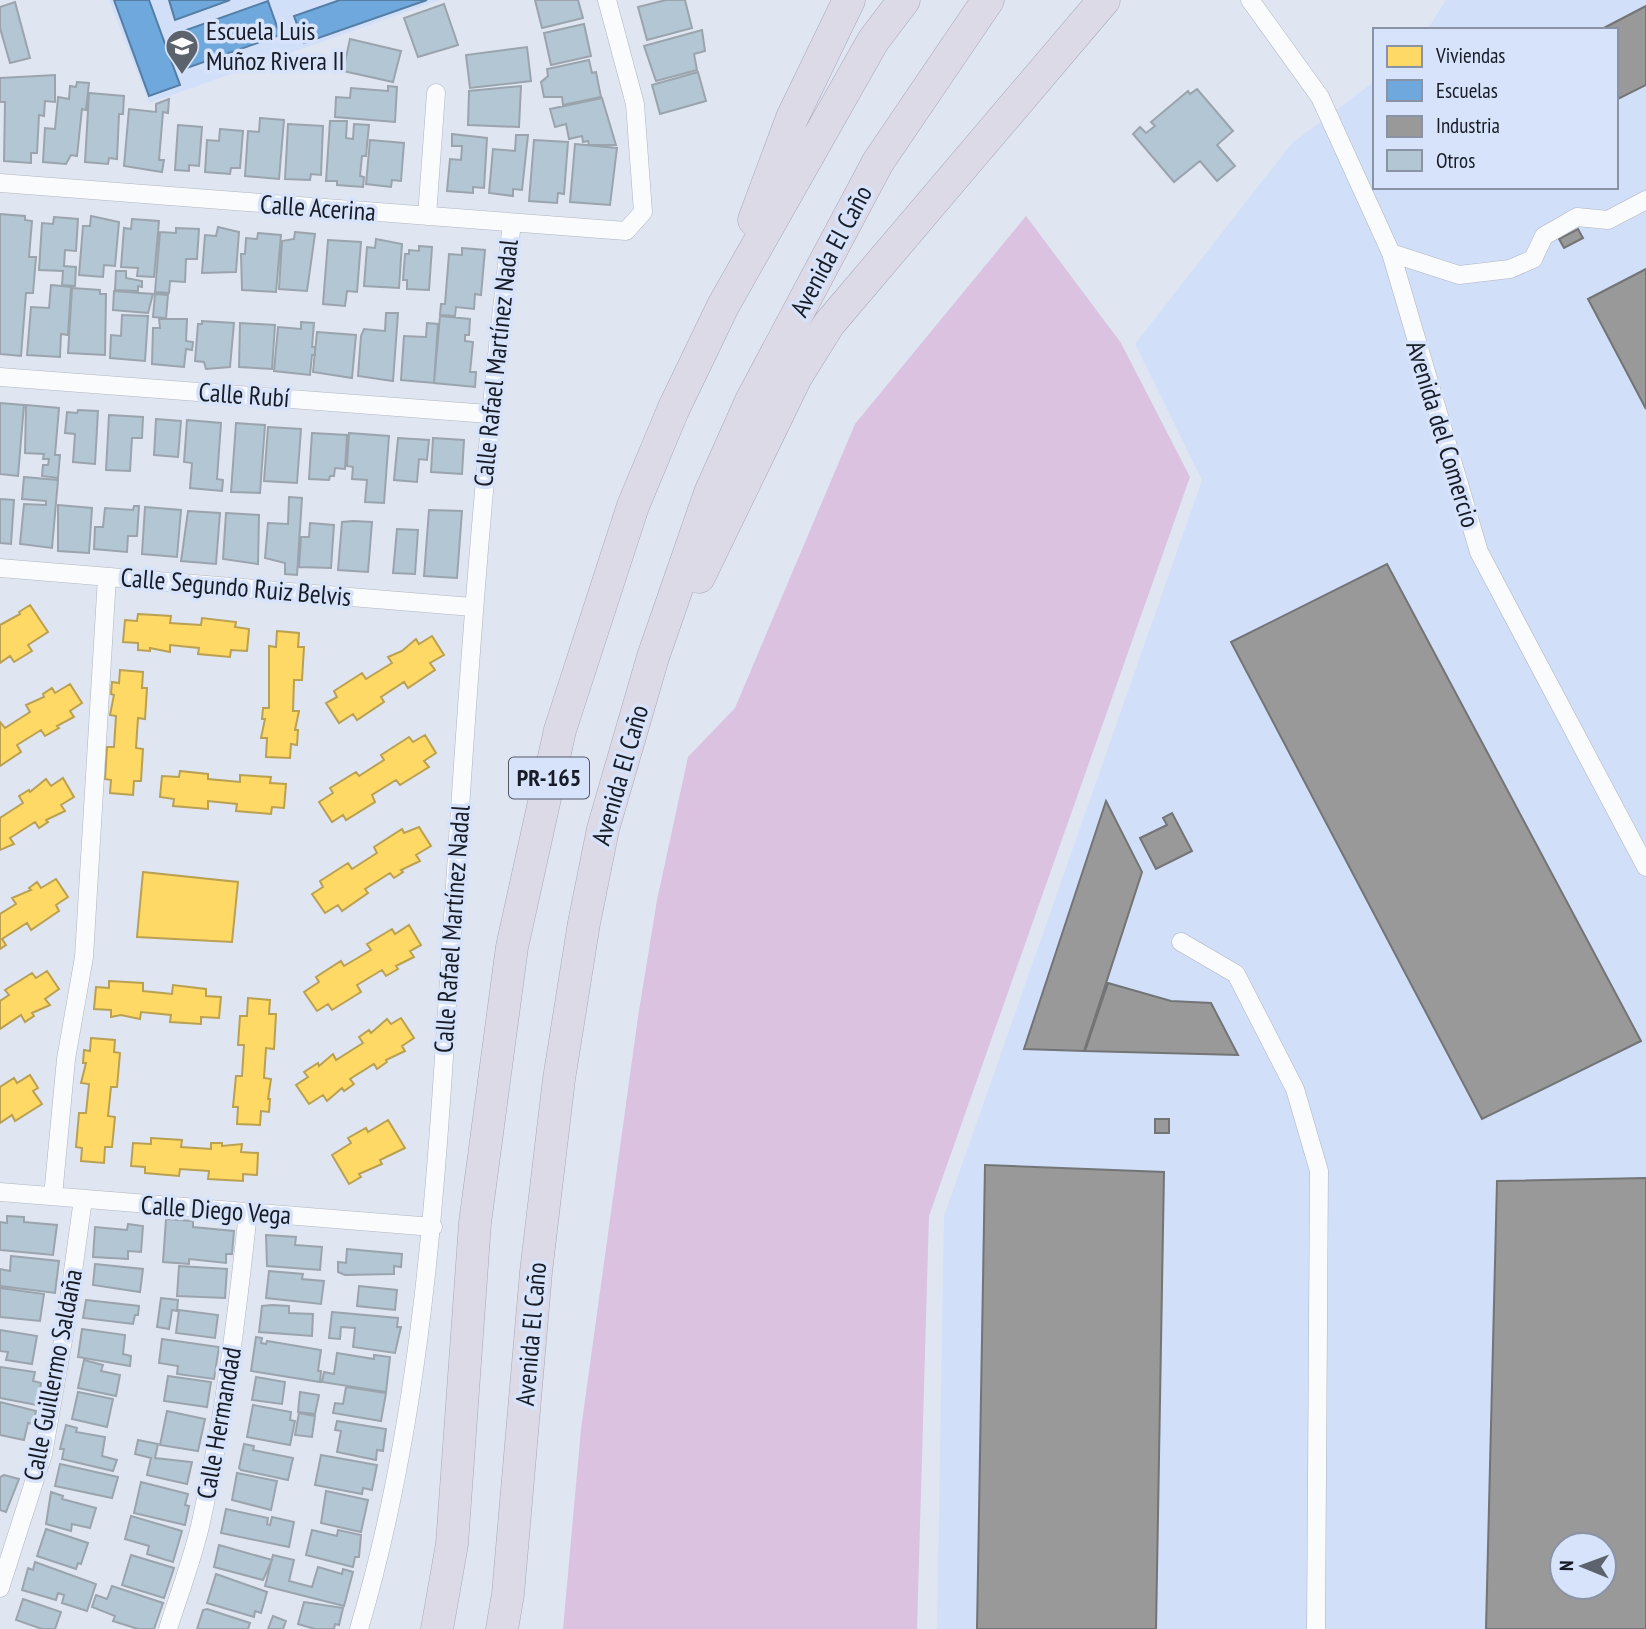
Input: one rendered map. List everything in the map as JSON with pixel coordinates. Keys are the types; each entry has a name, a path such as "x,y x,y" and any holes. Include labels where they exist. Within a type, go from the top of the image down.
{"highway":[{"path":"723,306 792,118 849,0"},
{"name":"PR-165","path":"437,1629 452,1544 475,1223 512,947 560,730 633,506 673,410 723,306 873,41 904,0"},
{"name":"Avenida El Caño","path":"502,1629 508,1594 536,1272 559,1079 603,829 653,657 710,493 751,401 878,162 988,0"},
{"path":"653,657 701,573 796,377 829,324 1104,0"}],"street":[{"name":"Calle Acerina","path":"0,183 626,231 643,212 635,104 607,0"},
{"name":"Avenida del Comercio","path":"1250,0 1320,97 1391,253 1479,552 1646,867"},
{"path":"427,216 436,93"},
{"path":"1391,253 1459,275 1510,269 1533,258 1544,236 1577,217 1608,220 1646,200"},
{"name":"Calle Rafael Martínez Nadal","path":"359,1629 392,1505 433,1227 472,607 489,414 512,223"},
{"name":"Calle Rubí","path":"0,377 489,414"},
{"name":"Calle Segundo Ruiz Belvis","path":"0,568 472,607"},
{"path":"53,1196 66,1059 84,957 107,577"},
{"path":"1181,942 1236,974 1295,1089 1319,1171 1316,1629"},
{"name":"Calle Diego Vega","path":"0,1192 433,1227"},
{"name":"Calle Guillermo Saldaña","path":"0,1588 43,1454 65,1329 83,1199"},
{"name":"Calle Hermandad","path":"168,1629 200,1525 218,1439 232,1364 248,1212"}],"shaded area":[{"name":"Escuela Luis Muñoz Rivera II","path":"109,0 440,0 149,103"},
{"path":"1446,0 1646,0 1646,1629 937,1629 944,1216 1202,480 1135,344 1292,143 1373,82 1373,189 1618,189 1618,28 1428,28"},
{"path":"1026,216 1121,343 1190,477 929,1216 917,1629 563,1629 581,1429 638,1017 657,900 688,757 735,708 855,424"}],"building: Viviendas":[{"path":"30,605 48,632 28,645 32,651 14,662 10,656 0,663 0,625"},
{"path":"138,614 171,616 170,623 201,625 202,618 236,622 235,627 249,629 247,651 231,650 230,657 198,654 199,648 170,645 170,652 150,648 150,651 138,650 138,643 123,642 125,620 137,621"},
{"path":"277,631 299,633 298,647 304,647 302,680 294,680 293,711 299,711 295,730 298,730 297,745 291,744 290,758 266,757 267,738 261,738 265,719 262,719 263,708 269,708 269,646 276,647"},
{"path":"432,636 444,655 430,663 435,670 408,688 404,682 381,697 384,702 357,720 353,714 339,723 326,703 337,697 334,691 362,673 366,679 392,663 388,657 402,651 416,639 419,644"},
{"path":"120,670 143,672 142,688 147,688 145,719 138,718 136,748 143,749 141,781 134,781 133,795 110,793 111,780 105,779 107,747 114,747 116,716 110,715 114,695 111,694 112,682 119,683"},
{"path":"70,684 82,703 70,711 74,717 45,736 41,730 17,745 21,752 0,766 0,722 5,728 30,712 26,705 44,697 43,694 52,688 55,693"},
{"path":"425,735 436,753 424,761 429,767 400,785 396,780 372,795 375,802 346,820 343,815 332,822 319,802 333,793 330,788 356,772 359,776 384,760 381,755 409,737 413,742"},
{"path":"180,771 208,774 208,779 240,782 240,775 271,777 270,783 286,784 284,808 272,807 271,814 236,811 237,804 208,801 208,809 173,806 174,799 160,797 162,776 179,777"},
{"path":"63,778 74,797 61,805 65,811 46,820 48,822 39,828 35,822 10,838 14,844 0,850 0,818 23,803 19,796 29,790 30,792 46,779 51,786"},
{"path":"419,827 431,846 416,855 420,861 401,870 403,872 394,878 390,873 365,889 368,893 342,911 338,905 325,913 312,894 323,887 320,881 348,863 352,869 377,853 374,847 402,829 404,833"},
{"path":"143,872 238,882 232,942 137,937"},
{"path":"56,879 68,897 56,905 59,911 31,930 27,923 2,939 6,945 0,949 0,914 16,904 12,898 31,890 29,888 37,882 41,888"},
{"path":"409,925 421,945 410,951 414,957 396,966 398,969 386,976 382,970 357,985 361,992 332,1010 328,1004 317,1011 304,992 319,982 316,977 341,961 344,966 371,950 367,944 392,929 395,934"},
{"path":"47,971 59,989 45,999 50,1005 32,1013 34,1016 25,1022 21,1015 0,1029 0,1001 9,995 5,990 32,973 36,978"},
{"path":"109,981 143,983 143,991 172,994 173,985 206,989 206,996 221,997 219,1018 201,1017 201,1024 170,1022 171,1015 141,1012 140,1019 121,1015 111,1017 111,1010 94,1009 96,987 109,988"},
{"path":"248,998 270,1000 269,1014 276,1014 274,1049 266,1048 264,1078 271,1079 269,1112 261,1111 260,1125 237,1124 238,1107 233,1107 236,1076 242,1076 244,1045 238,1045 240,1016 247,1016"},
{"path":"401,1018 414,1038 402,1046 405,1051 386,1060 387,1062 377,1069 374,1064 350,1079 354,1084 344,1091 342,1088 327,1101 323,1095 309,1104 296,1085 308,1077 304,1072 318,1063 319,1066 333,1054 336,1060 363,1043 359,1037 369,1030 371,1033 387,1019 391,1024"},
{"path":"91,1038 115,1040 114,1052 120,1053 117,1087 111,1087 108,1116 115,1117 112,1147 105,1147 104,1163 81,1161 82,1148 76,1147 79,1113 86,1113 89,1084 81,1083 86,1063 83,1063 84,1050 90,1051"},
{"path":"30,1075 38,1088 33,1091 42,1104 15,1121 12,1115 0,1123 0,1087 14,1078 17,1083"},
{"path":"388,1120 405,1148 380,1160 382,1164 359,1174 361,1177 349,1184 332,1155 351,1143 348,1138 366,1128 368,1132"},
{"path":"151,1138 182,1140 181,1147 211,1149 211,1143 222,1143 222,1146 242,1144 241,1152 258,1153 257,1175 243,1174 243,1181 208,1179 209,1171 180,1169 179,1176 145,1173 145,1167 131,1166 133,1143 151,1144"}],"building: Escuelas":[{"path":"114,0 149,0 180,85 149,96"},
{"path":"169,0 230,0 175,20"},
{"path":"340,0 427,0 304,43 294,16"},
{"path":"268,1 280,35 184,69 172,35"}],"building: Industria":[{"path":"1646,6 1646,85 1618,99 1618,28 1604,28"},
{"path":"1578,229 1583,238 1564,248 1559,239"},
{"path":"1646,269 1646,409 1588,299"},
{"path":"1387,564 1641,1041 1482,1119 1231,642"},
{"path":"1106,801 1142,872 1084,1051 1024,1049"},
{"path":"1172,813 1192,851 1156,869 1140,838 1167,825 1163,818"},
{"path":"1108,983 1171,1001 1211,1003 1238,1055 1085,1051"},
{"path":"1155,1119 1169,1119 1169,1133 1155,1133"},
{"path":"985,1165 1164,1172 1156,1629 977,1629"},
{"path":"1646,1178 1646,1629 1486,1629 1497,1181"}],"building: Otros":[{"path":"535,0 578,0 583,18 542,28"},
{"path":"666,0 685,0 692,28 647,40 638,7"},
{"path":"15,2 30,58 10,63 0,28 0,7"},
{"path":"444,4 458,45 418,57 404,18"},
{"path":"584,24 591,56 551,65 544,33"},
{"path":"702,30 705,51 694,54 697,70 656,81 644,46"},
{"path":"350,39 401,51 393,82 343,71"},
{"path":"527,47 531,81 470,88 466,55"},
{"path":"589,60 592,73 596,72 601,97 563,105 562,97 544,97 541,82 548,76 547,69"},
{"path":"698,72 706,101 660,114 652,85"},
{"path":"55,75 55,102 45,101 44,116 39,115 37,153 31,153 31,163 4,161 5,102 0,102 0,78"},
{"path":"77,82 89,83 86,110 82,109 77,156 71,155 66,164 43,162 45,128 55,129 58,97 69,99 70,86 76,87"},
{"path":"388,86 397,87 395,122 335,117 336,97 350,98 351,88 388,91"},
{"path":"521,86 519,127 468,125 469,91"},
{"path":"1197,89 1233,131 1217,145 1235,166 1217,181 1200,161 1174,182 1133,134 1140,127 1146,133 1155,126 1151,122 1188,91 1190,94"},
{"path":"89,93 124,96 123,114 119,114 117,159 109,158 108,164 85,162"},
{"path":"602,98 616,145 589,145 588,141 583,142 582,136 569,139 566,124 555,127 550,109"},
{"path":"169,99 168,113 163,112 159,160 164,160 162,172 124,166 129,109 156,112 156,104"},
{"path":"260,118 284,120 279,179 245,176 248,131 259,132"},
{"path":"330,121 347,121 346,138 353,139 354,124 369,125 366,156 362,156 360,176 364,177 363,187 337,185 337,181 326,181"},
{"path":"288,124 323,126 321,175 311,174 310,180 285,179"},
{"path":"178,125 202,127 199,166 189,165 189,171 175,170"},
{"path":"220,129 243,131 240,168 231,168 230,174 205,172 207,140 219,141"},
{"path":"452,134 487,138 484,188 473,187 473,193 447,191 450,159 461,160 462,146 452,146"},
{"path":"516,135 528,135 522,190 513,189 513,196 489,193 493,149 515,151"},
{"path":"370,140 404,143 401,181 392,180 391,187 366,184"},
{"path":"534,140 568,142 564,194 558,193 557,203 529,201"},
{"path":"575,144 617,148 610,205 570,202"},
{"path":"0,214 25,216 25,220 32,221 29,257 36,257 33,293 26,293 21,356 0,354"},
{"path":"91,216 119,222 115,266 104,265 103,277 79,275 83,226 90,226"},
{"path":"54,217 78,219 76,251 65,250 64,266 76,267 75,286 62,285 63,271 39,270 42,223 53,224"},
{"path":"132,219 159,221 154,277 137,276 138,268 121,267 124,228 131,229"},
{"path":"218,227 239,232 236,272 202,273 205,235 216,236"},
{"path":"176,228 199,229 197,259 186,259 185,282 170,281 169,293 155,292 160,232 176,233"},
{"path":"295,232 315,234 307,291 279,289 282,241 294,239"},
{"path":"258,233 281,235 276,292 242,290 241,254 245,254 246,238 257,239"},
{"path":"376,239 402,244 399,288 364,286 367,247 375,248"},
{"path":"328,240 361,242 357,292 347,291 345,306 323,304"},
{"path":"419,246 432,247 429,290 407,289 407,280 403,280 405,254 409,254 409,250 419,251"},
{"path":"462,248 485,250 481,295 475,294 474,309 456,307 455,316 440,315 441,304 445,304 449,254 462,255"},
{"path":"116,271 126,271 126,278 142,281 142,287 138,286 138,291 115,290"},
{"path":"51,285 71,287 68,335 61,334 60,357 27,355 31,307 49,308"},
{"path":"72,288 100,290 100,294 106,294 105,355 68,353"},
{"path":"114,291 153,294 148,313 113,310"},
{"path":"155,294 168,295 166,318 153,317"},
{"path":"386,313 398,313 393,381 358,376 364,329 385,331"},
{"path":"122,315 148,316 145,361 110,358 111,335 121,336"},
{"path":"440,316 470,319 469,335 465,335 465,341 473,342 470,372 476,372 475,387 434,383"},
{"path":"159,319 187,319 186,341 193,342 192,350 186,349 184,367 152,364 153,328 160,328"},
{"path":"202,321 234,323 230,367 206,369 204,362 195,361 198,324 202,324"},
{"path":"301,322 314,323 312,347 315,347 315,355 312,355 310,375 274,371 278,327 301,329"},
{"path":"240,323 275,325 272,369 239,367"},
{"path":"427,323 438,324 434,383 401,380 404,336 426,337"},
{"path":"317,332 356,335 352,378 313,372"},
{"path":"0,403 24,405 18,476 0,474"},
{"path":"26,405 59,408 55,455 60,455 58,478 42,476 43,465 48,465 49,459 43,459 44,454 25,453"},
{"path":"78,410 98,411 95,464 73,462 75,434 65,433 67,412 77,413"},
{"path":"109,415 143,417 142,438 132,438 130,471 106,470"},
{"path":"156,419 181,421 178,457 154,455"},
{"path":"187,420 221,423 217,479 223,480 222,491 190,488 192,463 184,462"},
{"path":"236,423 265,425 260,493 231,492"},
{"path":"268,427 301,429 297,483 264,481"},
{"path":"312,433 347,435 345,469 335,468 334,476 330,476 329,480 309,479"},
{"path":"349,433 389,436 384,503 365,502 367,480 352,479 353,467 347,466"},
{"path":"398,438 429,440 427,460 419,459 417,482 394,480"},
{"path":"433,438 464,440 462,474 431,472"},
{"path":"24,477 58,480 52,548 20,544 24,504 46,505 46,501 22,499"},
{"path":"289,497 302,498 297,575 285,574 285,563 265,558 268,523 288,524"},
{"path":"0,499 14,500 11,544 0,543"},
{"path":"58,505 92,508 89,553 58,551"},
{"path":"134,506 139,506 137,536 128,536 127,552 94,549 95,527 103,527 105,508 133,510"},
{"path":"145,507 181,510 177,557 142,554"},
{"path":"429,510 462,511 457,578 424,576"},
{"path":"188,511 220,513 216,564 181,561"},
{"path":"226,513 259,515 258,564 223,559"},
{"path":"342,522 372,522 368,572 338,570"},
{"path":"310,523 334,525 331,568 299,567 301,537 309,537"},
{"path":"397,529 418,530 415,574 393,573"},
{"path":"7,1216 24,1217 24,1222 57,1225 53,1255 0,1250 0,1222 7,1223"},
{"path":"166,1219 193,1221 193,1227 234,1231 232,1254 226,1254 226,1263 189,1259 189,1264 163,1262"},
{"path":"128,1224 143,1226 141,1252 128,1251 128,1259 93,1257 95,1227 127,1230"},
{"path":"266,1235 296,1237 295,1245 322,1247 320,1270 267,1266"},
{"path":"347,1249 402,1254 401,1267 394,1266 394,1274 345,1275 338,1272 338,1262 346,1263"},
{"path":"11,1256 59,1261 55,1293 0,1286 0,1269 10,1271"},
{"path":"95,1264 143,1269 140,1292 93,1285"},
{"path":"179,1266 227,1269 225,1298 177,1296"},
{"path":"269,1271 303,1274 302,1279 324,1281 321,1304 266,1298"},
{"path":"359,1286 397,1290 395,1310 357,1306"},
{"path":"0,1288 44,1294 40,1321 0,1317"},
{"path":"161,1298 178,1300 177,1311 172,1310 169,1329 157,1327"},
{"path":"86,1300 139,1306 138,1315 135,1315 133,1324 83,1318"},
{"path":"262,1306 289,1306 289,1313 313,1314 312,1336 259,1332"},
{"path":"179,1310 218,1315 215,1338 176,1333"},
{"path":"332,1312 398,1318 397,1327 401,1327 395,1353 353,1347 355,1328 341,1327 340,1339 329,1338"},
{"path":"82,1329 125,1335 123,1354 131,1356 130,1366 78,1357"},
{"path":"0,1330 37,1336 32,1364 6,1360 8,1352 0,1351"},
{"path":"256,1337 262,1338 261,1343 266,1344 267,1341 321,1350 318,1371 321,1371 320,1382 251,1371"},
{"path":"162,1339 219,1347 214,1379 177,1374 178,1366 159,1363"},
{"path":"337,1353 374,1359 374,1355 390,1357 386,1392 322,1382 324,1372 334,1374"},
{"path":"84,1360 103,1365 101,1371 120,1375 116,1396 78,1388"},
{"path":"0,1367 35,1372 33,1381 41,1383 37,1405 0,1398"},
{"path":"168,1376 211,1382 207,1407 164,1401"},
{"path":"256,1377 285,1382 282,1404 252,1400"},
{"path":"346,1387 386,1393 381,1421 333,1413 335,1403 343,1404"},
{"path":"78,1392 113,1399 107,1427 72,1419"},
{"path":"300,1392 319,1395 315,1414 298,1412"},
{"path":"0,1402 36,1411 33,1424 28,1423 24,1440 0,1435"},
{"path":"253,1405 291,1412 290,1420 295,1421 290,1445 247,1437"},
{"path":"167,1411 205,1419 198,1451 160,1445"},
{"path":"299,1413 315,1416 312,1437 295,1435"},
{"path":"337,1421 386,1429 383,1451 377,1450 376,1460 337,1452 341,1431 335,1430"},
{"path":"66,1425 77,1428 76,1432 105,1437 102,1456 117,1460 113,1471 62,1459 64,1449 60,1449"},
{"path":"138,1440 158,1444 155,1458 192,1462 187,1484 147,1475 151,1458 135,1454"},
{"path":"244,1444 254,1446 253,1450 293,1458 288,1480 241,1470 239,1468"},
{"path":"321,1455 377,1465 372,1490 363,1488 362,1494 315,1485"},
{"path":"60,1464 118,1477 112,1498 55,1486"},
{"path":"237,1473 277,1481 271,1510 232,1500"},
{"path":"4,1475 19,1479 6,1512 0,1510 0,1477"},
{"path":"141,1482 188,1494 185,1505 189,1506 185,1525 134,1513"},
{"path":"326,1491 368,1500 361,1532 321,1523"},
{"path":"51,1492 63,1496 62,1499 96,1508 90,1528 72,1524 71,1531 46,1524"},
{"path":"226,1509 268,1518 267,1524 270,1525 272,1517 294,1522 289,1547 221,1533"},
{"path":"131,1516 182,1531 173,1562 147,1554 149,1546 125,1539"},
{"path":"46,1529 88,1543 81,1564 78,1563 76,1569 37,1556"},
{"path":"312,1530 337,1536 338,1530 361,1535 359,1557 355,1557 353,1567 306,1555"},
{"path":"219,1545 272,1560 263,1580 214,1567"},
{"path":"131,1555 174,1568 164,1598 122,1585"},
{"path":"273,1555 294,1560 289,1581 312,1587 318,1567 342,1574 343,1569 353,1572 344,1606 265,1586"},
{"path":"35,1562 96,1584 87,1611 62,1603 64,1595 58,1593 56,1600 22,1590 28,1568 33,1570"},
{"path":"216,1574 267,1592 261,1613 255,1611 254,1617 207,1603"},
{"path":"112,1586 163,1603 154,1629 138,1629 113,1621 115,1616 92,1607 96,1595 107,1599"},
{"path":"23,1599 61,1612 55,1629 42,1629 16,1620"},
{"path":"304,1602 343,1608 339,1625 335,1624 334,1629 315,1629 298,1624"},
{"path":"203,1610 250,1623 248,1629 197,1629"},
{"path":"273,1616 286,1621 283,1629 268,1629"}],"place":[{"name":"Escuela Luis Muñoz Rivera II","path":"182,76"}]}
